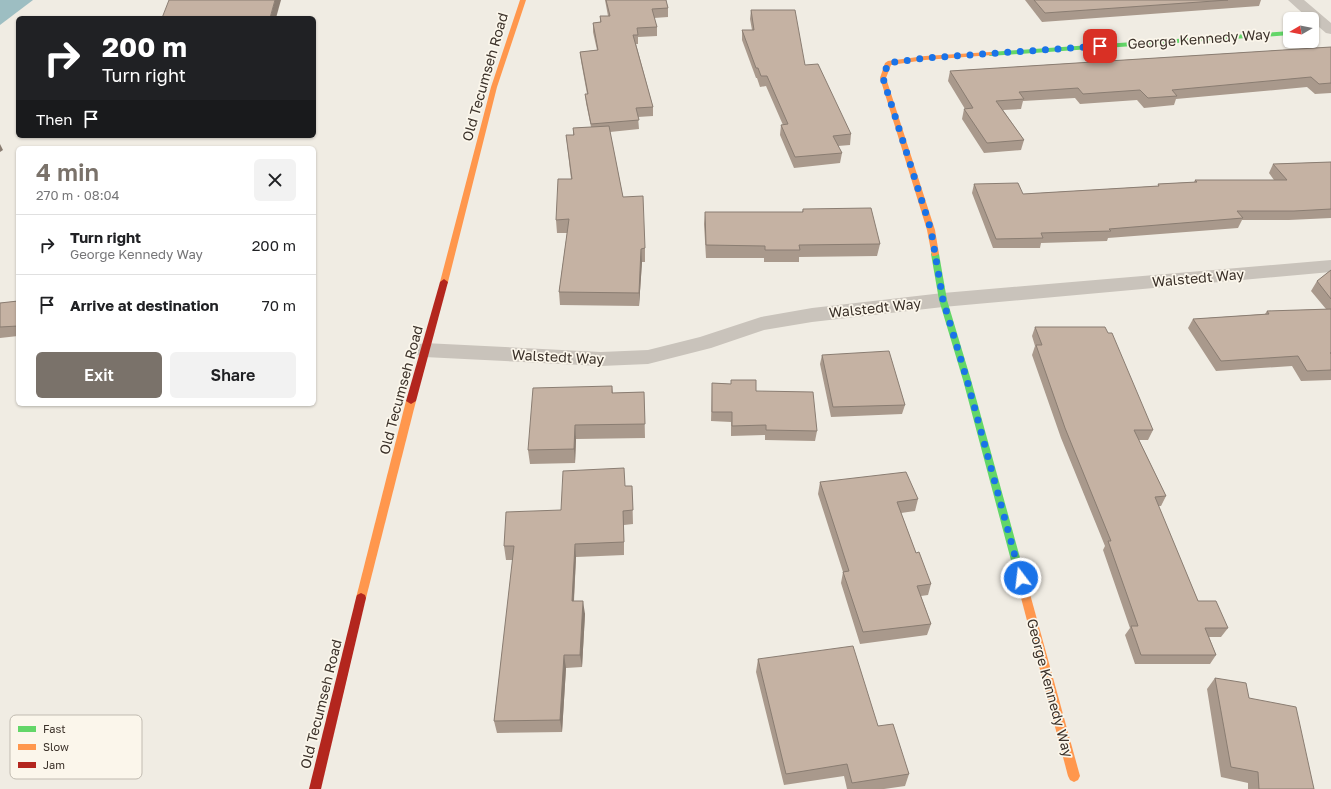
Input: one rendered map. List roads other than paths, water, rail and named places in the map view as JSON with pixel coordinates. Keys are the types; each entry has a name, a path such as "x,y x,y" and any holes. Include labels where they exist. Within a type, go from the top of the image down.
{"street":[{"name":"Old Tecumseh Road","path":"315,789 342,672 424,350 435,316 494,88 523,0"},
{"path":"1295,0 1331,30"},
{"path":"1319,31 1331,30"},
{"name":"George Kennedy Way","path":"1074,776 971,395 943,300 931,230 883,78 888,63 933,58 1283,33"},
{"name":"Walstedt Way","path":"424,350 601,360 648,357 704,343 762,324 812,315 943,300 1331,266"}],"water":[{"path":"0,0 33,0 0,25"}]}
